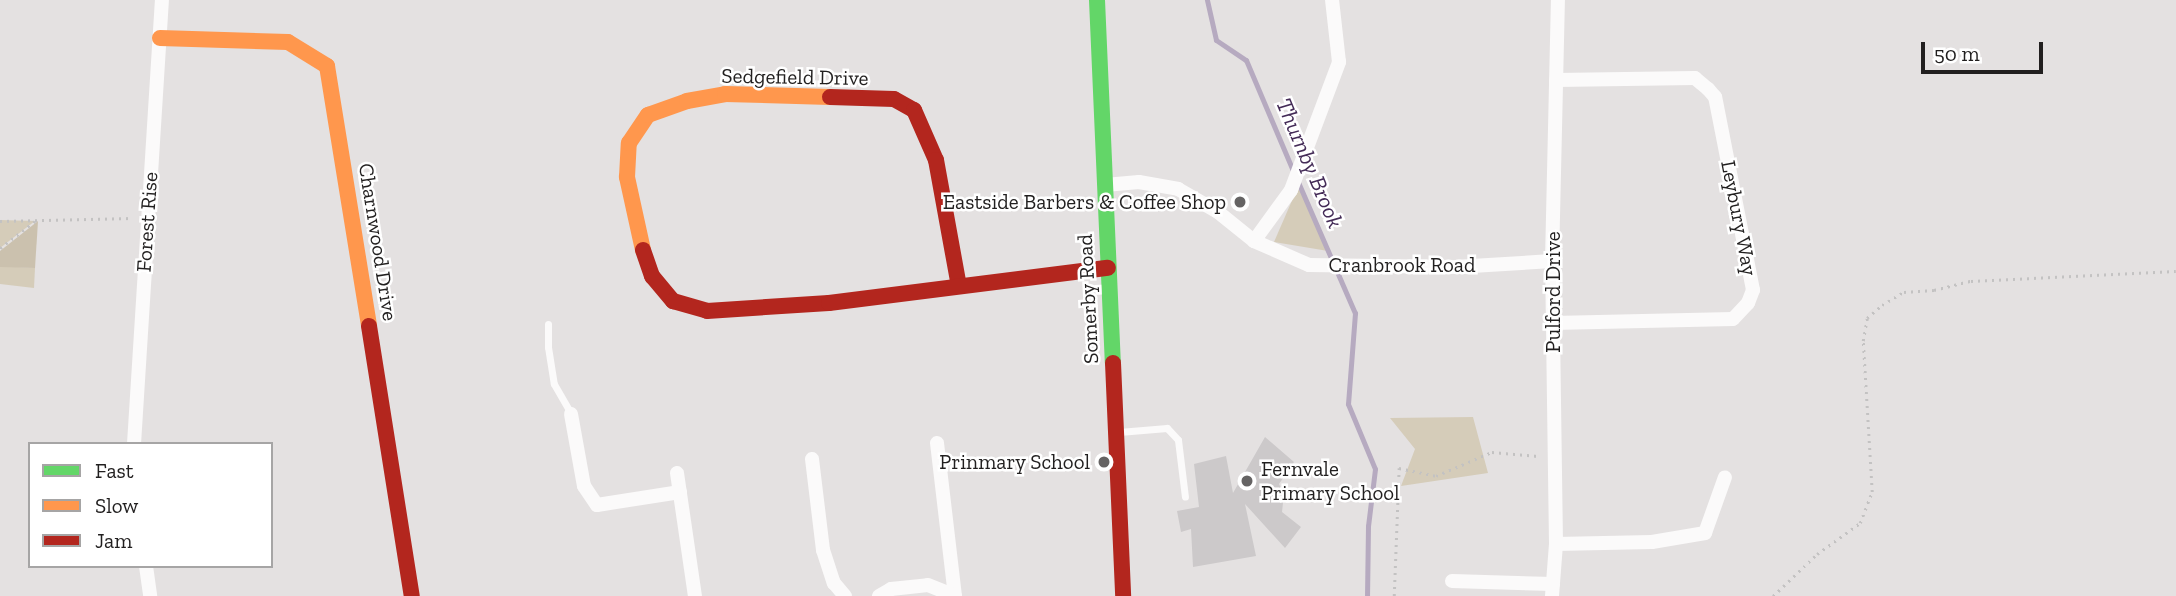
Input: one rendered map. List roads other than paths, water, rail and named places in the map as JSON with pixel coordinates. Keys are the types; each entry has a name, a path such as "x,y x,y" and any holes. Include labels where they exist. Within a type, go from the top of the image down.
{"street":[{"name":"Forest Rise","path":"134,442 162,0"},
{"name":"Somerby Road","path":"1097,0 1124,596"},
{"path":"1255,241 1291,190 1339,62 1332,0"},
{"name":"Pulford Drive","path":"1452,581 1553,590 1556,544 1552,261 1558,0"},
{"name":"Charnwood Drive","path":"160,38 288,42 327,66 412,596"},
{"name":"Leybury Way","path":"1553,323 1733,319 1748,303 1753,290 1715,97 1708,89 1695,78 1556,80"},
{"name":"Sedgefield Drive","path":"959,286 936,160 914,110 894,99 725,94 687,101 648,115 629,143 627,177 643,251 652,276 673,301 707,311 830,303 1108,268"},
{"name":"Cranbrook Road","path":"1105,184 1139,182 1178,189 1218,212 1255,241 1309,265 1419,268 1552,261"},
{"path":"571,414 584,486 597,505 680,492"},
{"path":"879,596 891,589 928,585 955,596 937,443"},
{"path":"812,459 823,550 834,583 845,596"},
{"path":"677,473 695,596"},
{"path":"1556,544 1652,542 1705,533 1725,477"},
{"path":"146,568 150,596"}],"lane":[{"path":"548,324 548,347 554,384 571,414"},
{"path":"1115,433 1167,428 1178,440 1185,497"}],"waterway":[{"name":"Thurnby Brook","path":"1207,0 1216,40 1246,60 1294,173"},
{"path":"1298,182 1355,313 1348,404 1375,469 1368,526 1367,596"}],"place":[{"name":"Eastside Barbers & Coffee Shop","path":"1240,202"},
{"name":"Prinmary School","path":"1104,462"},
{"name":"Fernvale Primary School","path":"1247,481"}]}
